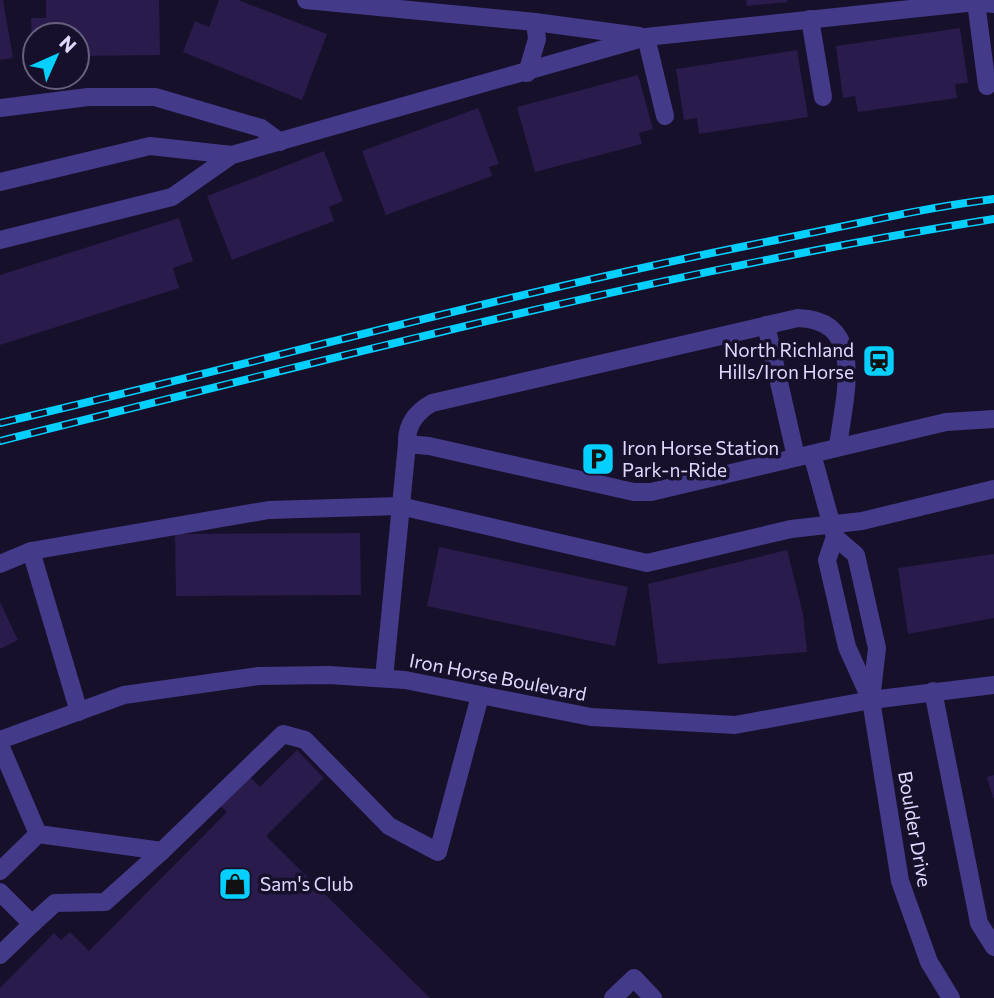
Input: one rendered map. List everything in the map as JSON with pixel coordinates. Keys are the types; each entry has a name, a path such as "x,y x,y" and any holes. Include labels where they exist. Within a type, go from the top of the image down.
{"street":[{"path":"306,0 535,22 646,37"},
{"path":"0,240 172,197 232,155 646,37 977,1 994,4"},
{"path":"977,1 987,86"},
{"path":"810,19 823,97"},
{"path":"527,73 537,39 535,22"},
{"path":"646,37 665,116"},
{"path":"0,108 88,97 155,97 261,128 280,142"},
{"path":"0,182 150,146 232,155"},
{"path":"384,678 407,444 411,422 423,408 798,318 817,320 832,329 844,344 848,362 838,447"},
{"path":"766,325 804,455 834,531 856,555 877,648 871,700"},
{"path":"407,444 429,446 634,492 651,492 946,422 994,419"},
{"path":"0,564 31,551 268,510 400,506 647,563 791,528 834,531 994,489"},
{"path":"834,531 827,560 847,647 871,700"},
{"path":"31,551 79,712"},
{"name":"Iron Horse Boulevard","path":"0,743 124,695 259,676 329,675 384,678 592,717 735,725 871,700 994,685"},
{"path":"933,691 979,923 994,947"},
{"path":"0,955 55,903 105,902 283,734 305,740 389,826 438,852 480,696"},
{"name":"Boulder Drive","path":"871,700 901,881 929,962 951,998"},
{"path":"0,743 38,834"},
{"path":"38,834 162,851"},
{"path":"0,871 38,834"},
{"path":"0,892 32,924"},
{"path":"613,998 634,978 653,998"}],"building":[{"path":"0,0 3,0 13,58 0,60"},
{"path":"46,0 159,0 160,55 91,56 91,21 31,21 31,18 46,18"},
{"path":"219,0 238,0 327,34 302,100 183,52 195,21 209,27"},
{"path":"746,0 787,0 788,2 747,6"},
{"path":"960,28 968,83 955,84 957,98 858,112 855,96 843,98 836,46"},
{"path":"797,50 808,117 699,134 697,118 684,120 676,69"},
{"path":"638,75 653,129 639,133 642,144 535,172 517,107"},
{"path":"478,108 499,164 489,167 492,176 386,215 362,151"},
{"path":"324,151 343,201 329,207 334,221 232,260 207,196"},
{"path":"179,218 193,261 173,268 179,288 0,345 0,275"},
{"path":"360,533 361,595 176,596 175,534"},
{"path":"439,547 628,587 615,646 427,606"},
{"path":"787,550 803,614 807,652 658,664 648,584"},
{"path":"994,554 994,618 908,634 898,568"},
{"path":"0,602 18,640 0,649"},
{"name":"Sam's Club","path":"297,750 324,778 266,836 430,998 0,998 0,988 54,933 61,940 70,932 89,951 227,812 219,805 248,775 260,787"},
{"path":"994,775 994,798 993,798 987,777"}],"railway":[{"path":"0,423 585,281 887,217 994,199"},
{"path":"0,441 619,291 869,240 994,219"}],"place":[{"name":"North Richland Hills/Iron Horse","path":"879,361"},
{"name":"Iron Horse Station Park-n-Ride","path":"598,459"},
{"name":"Sam's Club","path":"235,884"}]}
